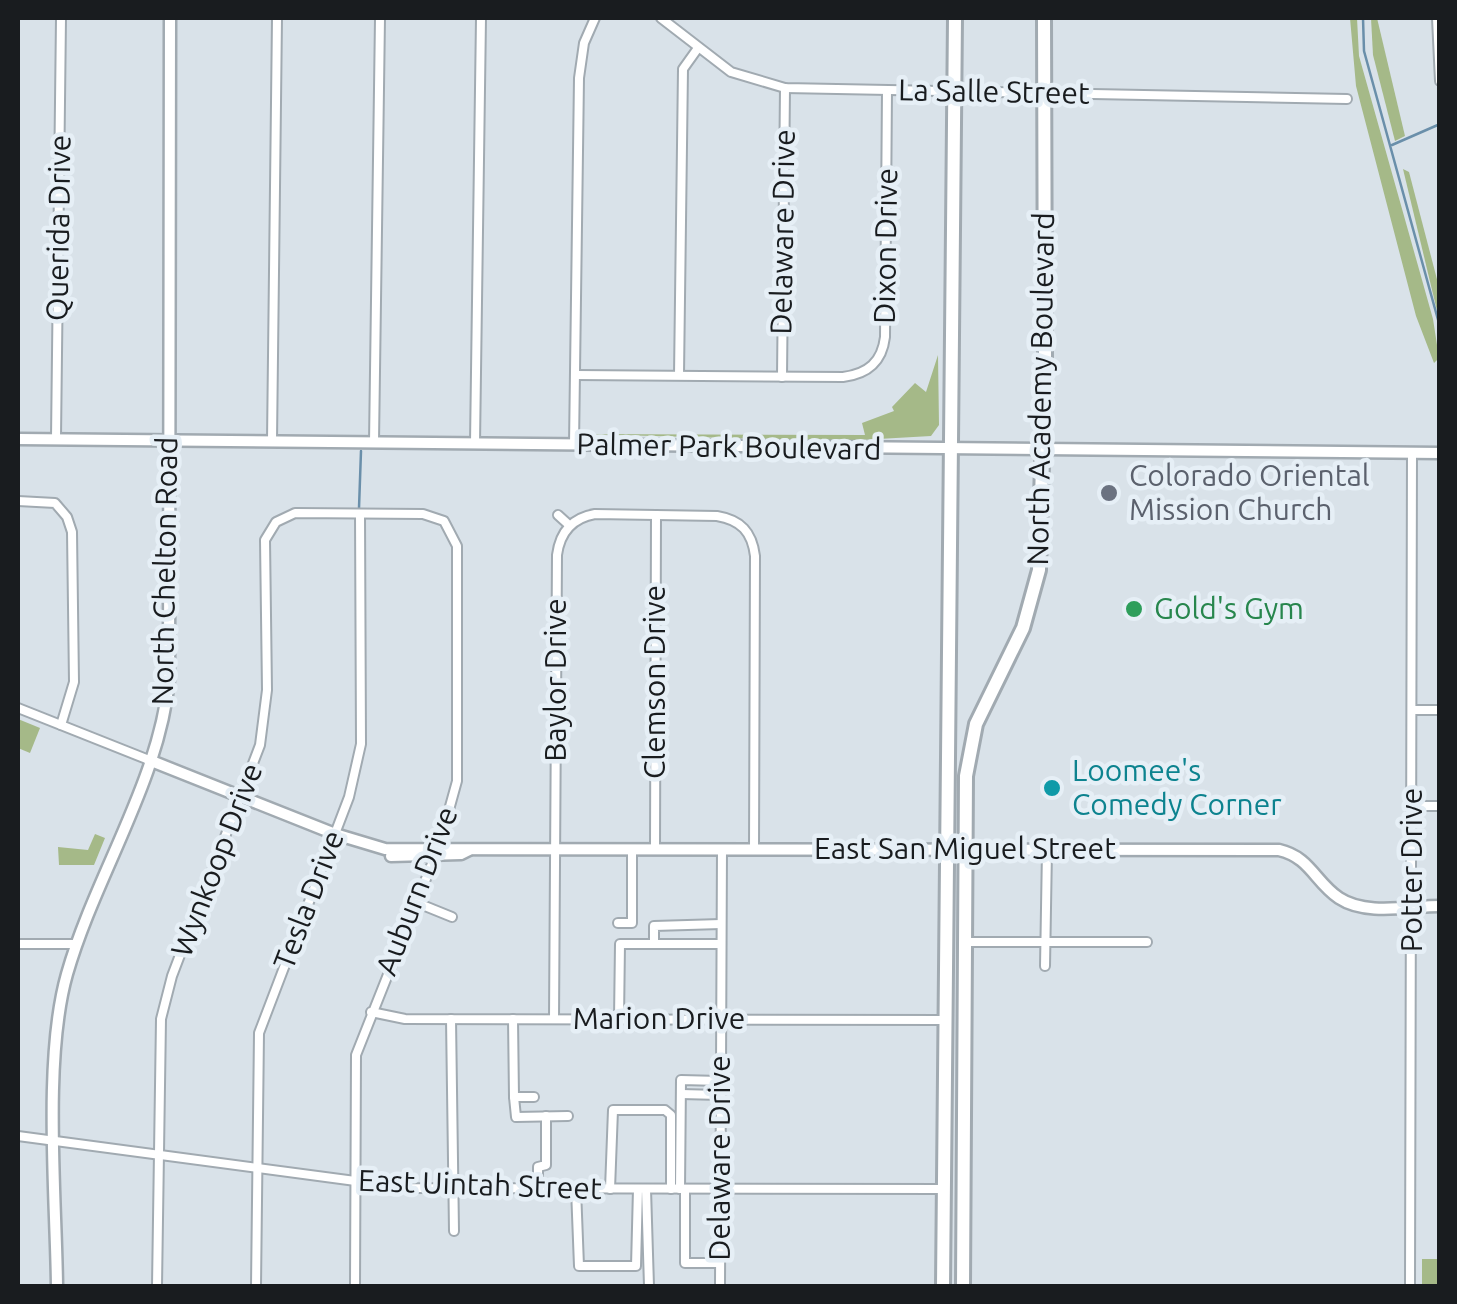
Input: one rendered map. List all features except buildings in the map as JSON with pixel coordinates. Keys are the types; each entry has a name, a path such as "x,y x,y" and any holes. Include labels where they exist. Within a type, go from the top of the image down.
{"highway":[{"path":"943,1286 955,18"},
{"name":"North Academy Boulevard","path":"964,1286 964,851 972,740 984,704 1023,628 1038,570 1044,449 1044,18"}],"main road":[{"name":"North Chelton Road","path":"57,1286 60,1006 76,944 163,719 169,680 166,439 170,18"},
{"name":"Palmer Park Boulevard","path":"18,439 1440,453"},
{"path":"149,760 376,854 437,851"},
{"name":"East San Miguel Street","path":"437,851 1279,850 1303,859 1346,902 1365,907 1440,906"}],"street":[{"name":"Querida Drive","path":"56,438 61,18"},
{"path":"272,441 277,18"},
{"path":"374,442 380,18"},
{"path":"475,443 481,18"},
{"path":"574,445 579,78 581,53 595,18"},
{"name":"La Salle Street","path":"660,18 742,77 785,88 1347,99"},
{"path":"1437,18 1440,81"},
{"path":"679,375 683,70 698,48"},
{"name":"Delaware Drive","path":"782,377 785,88"},
{"name":"Dixon Drive","path":"782,377 843,377 869,369 884,349 887,90"},
{"path":"576,374 782,377"},
{"name":"Potter Drive","path":"1410,1286 1412,452"},
{"path":"18,501 55,504 68,518 72,532 74,682 61,726"},
{"name":"Wynkoop Drive","path":"157,1286 156,1156 163,1006 257,760 266,712 268,533 276,522 295,513 360,514"},
{"name":"Tesla Drive","path":"256,1286 259,1033 356,774 362,729 360,514"},
{"name":"Auburn Drive","path":"355,1286 356,1055 437,851 458,781 455,538 444,521 430,515 360,514"},
{"path":"558,515 569,526 595,514 717,516 744,528 755,556 754,849"},
{"name":"Clemson Drive","path":"655,849 656,515"},
{"path":"744,528 754,517"},
{"name":"Baylor Drive","path":"554,1019 557,555 559,540 569,526"},
{"path":"18,708 149,760"},
{"path":"1412,710 1440,710"},
{"path":"1412,806 1440,806"},
{"path":"618,923 632,923 632,849"},
{"name":"Delaware Drive","path":"720,1286 722,849"},
{"path":"1046,850 1046,966"},
{"path":"415,902 452,917"},
{"path":"654,944 654,926 721,924"},
{"path":"965,942 1148,942"},
{"path":"18,944 76,944"},
{"path":"619,1019 620,944 721,944"},
{"name":"Marion Drive","path":"371,1012 405,1020 948,1020"},
{"path":"451,1019 454,1231"},
{"path":"513,1019 516,1117 568,1116"},
{"path":"679,1190 681,1080 720,1080"},
{"path":"681,1094 720,1095"},
{"path":"514,1097 534,1097"},
{"path":"610,1190 613,1110 665,1110 671,1115 685,1263 720,1263"},
{"path":"538,1189 538,1167 546,1165 546,1116"},
{"name":"East Uintah Street","path":"18,1136 354,1182 452,1189 945,1190"},
{"path":"576,1190 579,1266 636,1266 642,1190"},
{"path":"642,1190 649,1286"}],"green space":[{"path":"1350,18 1357,18 1359,56 1433,319 1439,358 1434,363 1416,316 1356,86"},
{"path":"1371,18 1377,18 1405,136 1395,141 1373,55"},
{"path":"1403,169 1409,172 1439,287 1439,319"},
{"path":"938,355 939,425 931,436 843,441 581,434 865,435 862,423 894,411 892,407 915,383 926,392"},
{"path":"18,719 40,728 30,753 18,748"},
{"path":"95,834 105,838 94,865 59,865 58,847 88,850"},
{"path":"1422,1259 1439,1259 1439,1286 1422,1286"}],"waterway":[{"path":"1363,18 1364,51 1440,327"},
{"path":"1392,145 1440,124"},
{"path":"359,508 361,451"}],"place":[{"name":"Colorado Oriental Mission Church","path":"1109,493"},
{"name":"Gold's Gym","path":"1134,609"},
{"name":"Loomee's Comedy Corner","path":"1052,788"}]}
